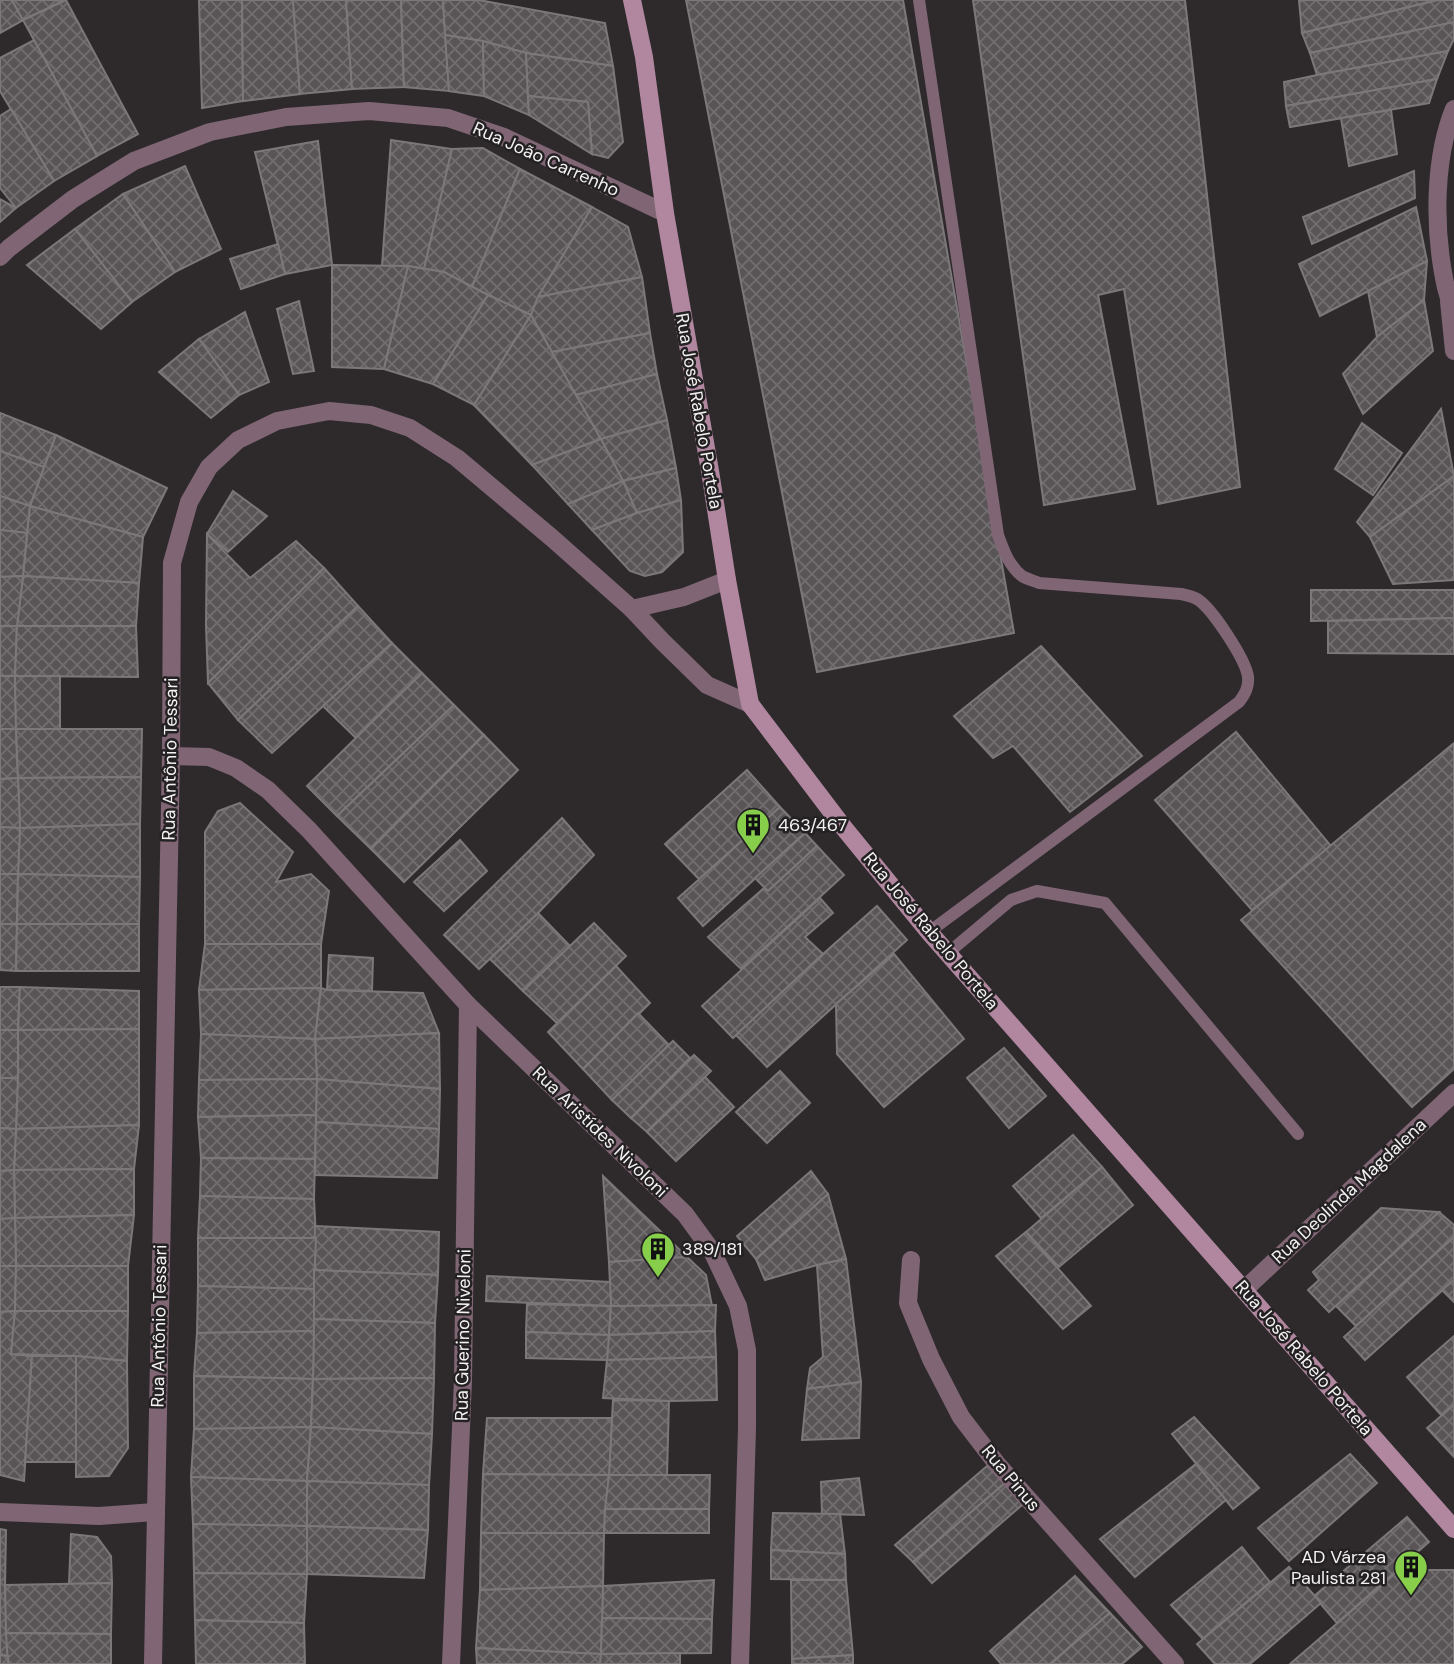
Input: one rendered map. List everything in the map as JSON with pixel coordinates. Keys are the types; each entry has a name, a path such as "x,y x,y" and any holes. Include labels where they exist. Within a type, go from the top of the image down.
{"street":[{"name":"Rua José Rabelo Portela","path":"632,0 644,57 665,213 750,704 844,828 929,932 1454,1529"},
{"path":"1454,109 1447,125 1440,171 1438,220 1441,260 1451,305 1454,351"},
{"name":"Rua João Carrenho","path":"0,257 73,199 134,161 210,132 286,117 369,111 448,118 504,137 665,213"},
{"name":"Rua Antônio Tessari","path":"153,1664 171,756 172,563 189,502 209,467 238,440 277,421 329,411 371,415 410,428 457,458 552,538 632,609 707,685 750,704"},
{"path":"632,609 684,597 727,580"},
{"name":"Rua Aristídes Nivoloni","path":"171,756 209,757 236,768 268,790 309,830 468,1005 685,1214 712,1251 738,1306 747,1350 740,1664"},
{"name":"Rua Guerino Niveloni","path":"451,1664 463,1380 468,1005"},
{"name":"Rua Deolinda Magdalena","path":"1245,1289 1454,1093"},
{"name":"Rua Pinus","path":"911,1260 908,1303 931,1359 961,1418 997,1464 1175,1664"},
{"path":"0,1512 99,1516 155,1512"}],"lane":[{"path":"919,0 998,535 1003,550 1022,576 1039,583 1195,597 1214,615 1246,666 1249,680 1246,692 1239,702 929,932"},
{"path":"948,953 1011,900 1037,891 1105,902 1298,1134"}],"building":[{"path":"0,0 12,0 23,20 0,33"},
{"path":"12,0 65,0 23,20"},
{"path":"66,0 138,134 97,156 23,20"},
{"path":"199,0 242,0 243,101 202,108"},
{"path":"242,0 293,0 300,94 243,101"},
{"path":"293,0 346,0 352,89 300,94"},
{"path":"346,0 401,0 404,87 352,89"},
{"path":"401,0 443,0 449,91 404,87"},
{"path":"443,0 479,0 605,23 613,66 526,53 483,41 445,35"},
{"path":"686,0 903,0 1014,633 817,672"},
{"path":"973,0 1185,0 1240,487 1158,504 1124,289 1098,295 1135,489 1044,505"},
{"path":"1299,0 1437,0 1302,33"},
{"path":"1438,0 1454,0 1454,22 1310,53 1302,33"},
{"path":"1454,22 1454,39 1448,51 1317,75 1310,53"},
{"path":"445,35 483,41 484,96 449,91"},
{"path":"34,40 97,156 54,181 0,91 0,58"},
{"path":"483,41 526,53 529,115 484,96"},
{"path":"1448,51 1437,79 1286,106 1284,82"},
{"path":"526,53 613,66 623,142 608,158 592,154 588,102 528,96"},
{"path":"1437,79 1429,103 1290,127 1286,106"},
{"path":"528,96 588,102 592,154 529,115"},
{"path":"11,109 54,181 16,208 0,188 0,116"},
{"path":"1391,110 1397,154 1349,166 1341,118"},
{"path":"391,140 452,149 424,269 382,266"},
{"path":"318,141 332,265 285,274 255,152"},
{"path":"483,148 520,169 472,287 444,272 424,269 452,149"},
{"path":"185,166 221,249 175,272 123,194"},
{"path":"520,169 592,207 538,297 531,315 472,287"},
{"path":"1414,171 1415,198 1312,244 1303,217"},
{"path":"123,194 175,272 132,302 75,229"},
{"path":"0,199 16,208 0,222"},
{"path":"592,207 628,227 642,277 538,297"},
{"path":"1416,207 1427,261 1320,316 1299,264"},
{"path":"75,229 132,302 101,329 27,265"},
{"path":"278,244 285,274 241,289 230,259"},
{"path":"1427,261 1424,300 1377,337 1368,291"},
{"path":"332,265 408,266 384,369 332,367"},
{"path":"408,266 444,272 488,295 433,384 384,369"},
{"path":"642,277 650,333 552,352 531,315 538,297"},
{"path":"488,295 531,315 474,405 433,384"},
{"path":"1424,300 1433,351 1363,414 1343,374 1377,337"},
{"path":"299,301 314,371 293,374 277,309"},
{"path":"245,312 269,382 239,395 199,339"},
{"path":"531,315 601,439 532,465 474,405"},
{"path":"650,333 657,374 576,395 552,352"},
{"path":"199,339 239,395 211,418 159,372"},
{"path":"657,374 667,420 601,439 576,395"},
{"path":"1441,409 1454,476 1370,537 1357,522"},
{"path":"0,413 56,435 44,467 0,451"},
{"path":"667,420 676,468 623,481 601,439"},
{"path":"1362,423 1402,453 1373,495 1335,469"},
{"path":"56,435 167,488 143,537 30,506"},
{"path":"601,439 623,481 568,504 532,465"},
{"path":"0,451 44,467 30,506 0,496"},
{"path":"676,468 681,500 637,513 623,481"},
{"path":"1454,476 1454,580 1393,584 1370,537"},
{"path":"623,481 637,513 592,530 568,504"},
{"path":"233,491 267,516 228,552 207,534"},
{"path":"0,496 30,506 27,533 0,530"},
{"path":"681,500 683,552 662,572 645,576 630,571 592,530 637,513"},
{"path":"30,506 143,537 139,583 23,576"},
{"path":"0,530 27,533 23,576 0,577"},
{"path":"207,534 250,578 296,541 324,568 208,683 206,625"},
{"path":"324,568 358,606 238,720 208,683"},
{"path":"23,576 139,583 136,626 17,626"},
{"path":"23,576 17,626 0,626 0,577"},
{"path":"1311,590 1454,590 1454,618 1311,621"},
{"path":"358,606 392,643 272,753 238,720"},
{"path":"1454,618 1454,654 1328,653 1328,621"},
{"path":"0,626 17,626 15,676 0,676"},
{"path":"17,626 136,626 138,677 15,676"},
{"path":"392,643 422,673 356,738 323,706"},
{"path":"1041,646 1142,756 1070,812 1013,746 993,758 954,716"},
{"path":"422,673 454,705 337,816 307,786"},
{"path":"0,676 15,676 16,729 0,729"},
{"path":"15,676 60,676 60,729 16,729"},
{"path":"454,705 484,735 371,849 337,816"},
{"path":"0,729 16,729 18,778 0,779"},
{"path":"16,729 142,729 141,777 18,778"},
{"path":"1236,732 1331,846 1252,910 1155,800"},
{"path":"484,735 518,770 404,882 371,849"},
{"path":"1454,743 1454,1069 1412,1107 1241,920"},
{"path":"747,770 780,807 699,879 665,844"},
{"path":"141,777 140,824 20,828 18,778"},
{"path":"18,778 20,828 0,827 0,779"},
{"path":"240,803 293,852 276,882 311,874 329,891 321,944 205,944 205,832 218,811"},
{"name":"463/467","path":"780,807 805,833 703,926 678,898"},
{"path":"562,818 594,855 479,969 444,935"},
{"path":"140,824 140,877 18,874 20,828"},
{"path":"0,827 20,828 18,874 0,874"},
{"path":"805,833 817,846 768,891 755,878"},
{"path":"460,840 487,871 444,911 414,882"},
{"path":"817,846 844,875 741,969 708,937 764,888 768,891"},
{"path":"0,874 18,874 17,924 0,924"},
{"path":"18,874 140,877 139,924 17,924"},
{"path":"820,898 833,913 805,937 823,954 733,1038 702,1006"},
{"path":"877,906 907,940 767,1067 736,1035"},
{"path":"538,913 570,946 523,991 490,959"},
{"path":"594,923 626,956 557,1023 523,991"},
{"path":"0,924 17,924 16,971 0,970"},
{"path":"17,924 139,924 139,971 16,971"},
{"path":"205,944 321,944 321,988 199,990"},
{"path":"894,954 964,1039 884,1107 837,1054 836,1004"},
{"path":"329,955 373,958 372,991 327,990"},
{"path":"616,966 650,1003 583,1069 548,1032"},
{"path":"0,987 20,987 18,1030 0,1030"},
{"path":"20,987 139,991 139,1029 18,1030"},
{"path":"321,988 315,1039 201,1034 199,990"},
{"path":"321,988 423,993 439,1033 315,1039"},
{"path":"638,1013 669,1045 612,1100 583,1069"},
{"path":"139,1029 139,1125 16,1129 18,1030"},
{"path":"0,1030 18,1030 18,1078 0,1078"},
{"path":"439,1033 440,1089 317,1079 315,1039"},
{"path":"201,1034 315,1039 317,1079 199,1080"},
{"path":"673,1041 690,1058 631,1118 612,1100"},
{"path":"1004,1048 1046,1096 1009,1128 967,1078"},
{"path":"694,1055 711,1071 647,1132 631,1118"},
{"path":"780,1071 810,1103 767,1143 736,1112"},
{"path":"705,1077 734,1107 676,1161 647,1132"},
{"path":"0,1078 18,1078 16,1129 0,1128"},
{"path":"317,1079 316,1115 198,1117 199,1080"},
{"path":"317,1079 440,1089 439,1129 316,1122"},
{"path":"316,1115 315,1159 201,1158 198,1117"},
{"path":"316,1122 439,1129 437,1178 315,1175"},
{"path":"139,1125 134,1169 14,1170 16,1129"},
{"path":"0,1128 16,1129 14,1170 0,1171"},
{"path":"1073,1135 1102,1167 1041,1218 1013,1186"},
{"path":"201,1158 315,1159 314,1199 200,1196"},
{"path":"1102,1167 1133,1205 1059,1267 1026,1232"},
{"path":"134,1169 134,1215 15,1218 14,1170"},
{"path":"14,1170 15,1218 0,1219 0,1171"},
{"path":"811,1171 828,1194 756,1259 737,1236"},
{"path":"603,1176 687,1257 609,1262"},
{"path":"828,1194 846,1259 765,1280 756,1259"},
{"path":"200,1196 314,1199 316,1238 198,1238"},
{"path":"1381,1208 1439,1212 1329,1312 1308,1290 1319,1280 1313,1272"},
{"path":"1439,1212 1454,1225 1454,1237 1356,1326 1336,1306"},
{"path":"134,1215 128,1266 16,1266 15,1218"},
{"path":"15,1218 16,1266 0,1266 0,1219"},
{"path":"315,1226 439,1232 438,1275 314,1270"},
{"path":"1026,1232 1091,1306 1063,1329 996,1256"},
{"path":"1454,1237 1454,1280 1365,1360 1344,1337"},
{"path":"198,1238 316,1238 314,1289 198,1286"},
{"name":"389/181","path":"687,1257 706,1275 712,1306 611,1306 609,1262"},
{"path":"846,1259 861,1382 807,1389 810,1368 823,1357 817,1265"},
{"path":"0,1266 16,1266 15,1311 0,1312"},
{"path":"16,1266 128,1266 128,1311 15,1311"},
{"path":"314,1270 438,1275 435,1323 314,1319"},
{"path":"487,1276 610,1282 611,1306 486,1301"},
{"path":"1454,1280 1454,1302 1442,1290"},
{"path":"198,1286 314,1289 314,1331 197,1333"},
{"path":"527,1304 611,1306 609,1335 526,1332"},
{"path":"716,1305 715,1331 609,1335 611,1306"},
{"path":"15,1311 11,1354 32,1356 24,1481 0,1475 0,1312"},
{"path":"15,1311 128,1311 127,1361 11,1354"},
{"path":"314,1319 435,1323 434,1378 313,1379"},
{"path":"314,1331 313,1379 194,1376 197,1333"},
{"path":"715,1331 716,1357 607,1360 609,1335"},
{"path":"526,1332 609,1335 607,1360 526,1358"},
{"path":"1454,1336 1454,1405 1442,1416 1407,1377"},
{"path":"32,1356 76,1356 76,1462 25,1462"},
{"path":"76,1356 127,1361 128,1448 109,1476 76,1477"},
{"path":"716,1357 717,1400 603,1398 607,1360"},
{"path":"194,1376 313,1379 311,1427 194,1429"},
{"path":"434,1378 432,1434 311,1427 313,1379"},
{"path":"861,1382 859,1438 802,1440 807,1389"},
{"path":"613,1400 669,1401 667,1475 609,1475"},
{"path":"1454,1405 1454,1457 1427,1428"},
{"path":"1194,1417 1259,1488 1233,1509 1172,1434"},
{"path":"487,1418 612,1418 609,1475 483,1474"},
{"path":"311,1427 307,1481 191,1477 194,1429"},
{"path":"311,1427 432,1434 429,1485 307,1481"},
{"path":"1350,1454 1377,1483 1289,1561 1258,1528"},
{"path":"1196,1464 1226,1500 1135,1577 1100,1539"},
{"path":"987,1466 1005,1483 913,1562 895,1545"},
{"path":"483,1474 609,1475 604,1533 481,1533"},
{"path":"609,1475 710,1475 709,1509 605,1509"},
{"path":"191,1477 307,1481 307,1526 193,1524"},
{"path":"859,1478 864,1515 822,1514 821,1482"},
{"path":"307,1481 429,1485 428,1530 307,1526"},
{"path":"1005,1483 1022,1505 932,1583 913,1562"},
{"path":"605,1509 709,1509 709,1533 604,1533"},
{"path":"773,1513 840,1514 845,1554 771,1550"},
{"path":"1407,1517 1429,1542 1337,1623 1314,1596"},
{"path":"193,1524 307,1526 307,1574 194,1573"},
{"path":"307,1526 428,1530 424,1578 307,1574"},
{"path":"0,1529 6,1530 8,1656 0,1655"},
{"path":"481,1533 604,1533 603,1586 480,1590"},
{"path":"71,1534 97,1537 111,1556 112,1583 69,1584"},
{"path":"1242,1547 1270,1582 1203,1639 1171,1605"},
{"path":"771,1550 845,1554 846,1580 771,1579"},
{"path":"1289,1567 1321,1603 1250,1664 1215,1664 1197,1644"},
{"name":"AD Várzea Paulista 281","path":"1399,1570 1454,1570 1454,1664 1290,1664"},
{"path":"194,1573 307,1574 304,1623 195,1620"},
{"path":"1075,1576 1110,1613 1050,1664 1001,1664 990,1651"},
{"path":"714,1580 712,1619 602,1618 603,1586"},
{"path":"791,1580 846,1580 853,1655 792,1659"},
{"path":"112,1583 111,1634 6,1633 5,1585"},
{"path":"603,1586 601,1654 476,1648 480,1590"},
{"path":"1110,1613 1142,1647 1122,1664 1050,1664"},
{"path":"602,1618 712,1619 711,1653 601,1654"},
{"path":"195,1620 304,1623 305,1664 196,1664"},
{"path":"6,1633 111,1634 111,1664 8,1664"},
{"path":"476,1648 601,1654 600,1664 477,1664"},
{"path":"680,1653 680,1664 600,1664 601,1654"},
{"path":"0,1655 8,1656 8,1664 0,1664"},
{"path":"853,1655 853,1664 792,1664 792,1659"}],"place":[{"name":"463/467","path":"753,855"},
{"name":"389/181","path":"658,1279"},
{"name":"AD Várzea Paulista 281","path":"1411,1597"}]}
